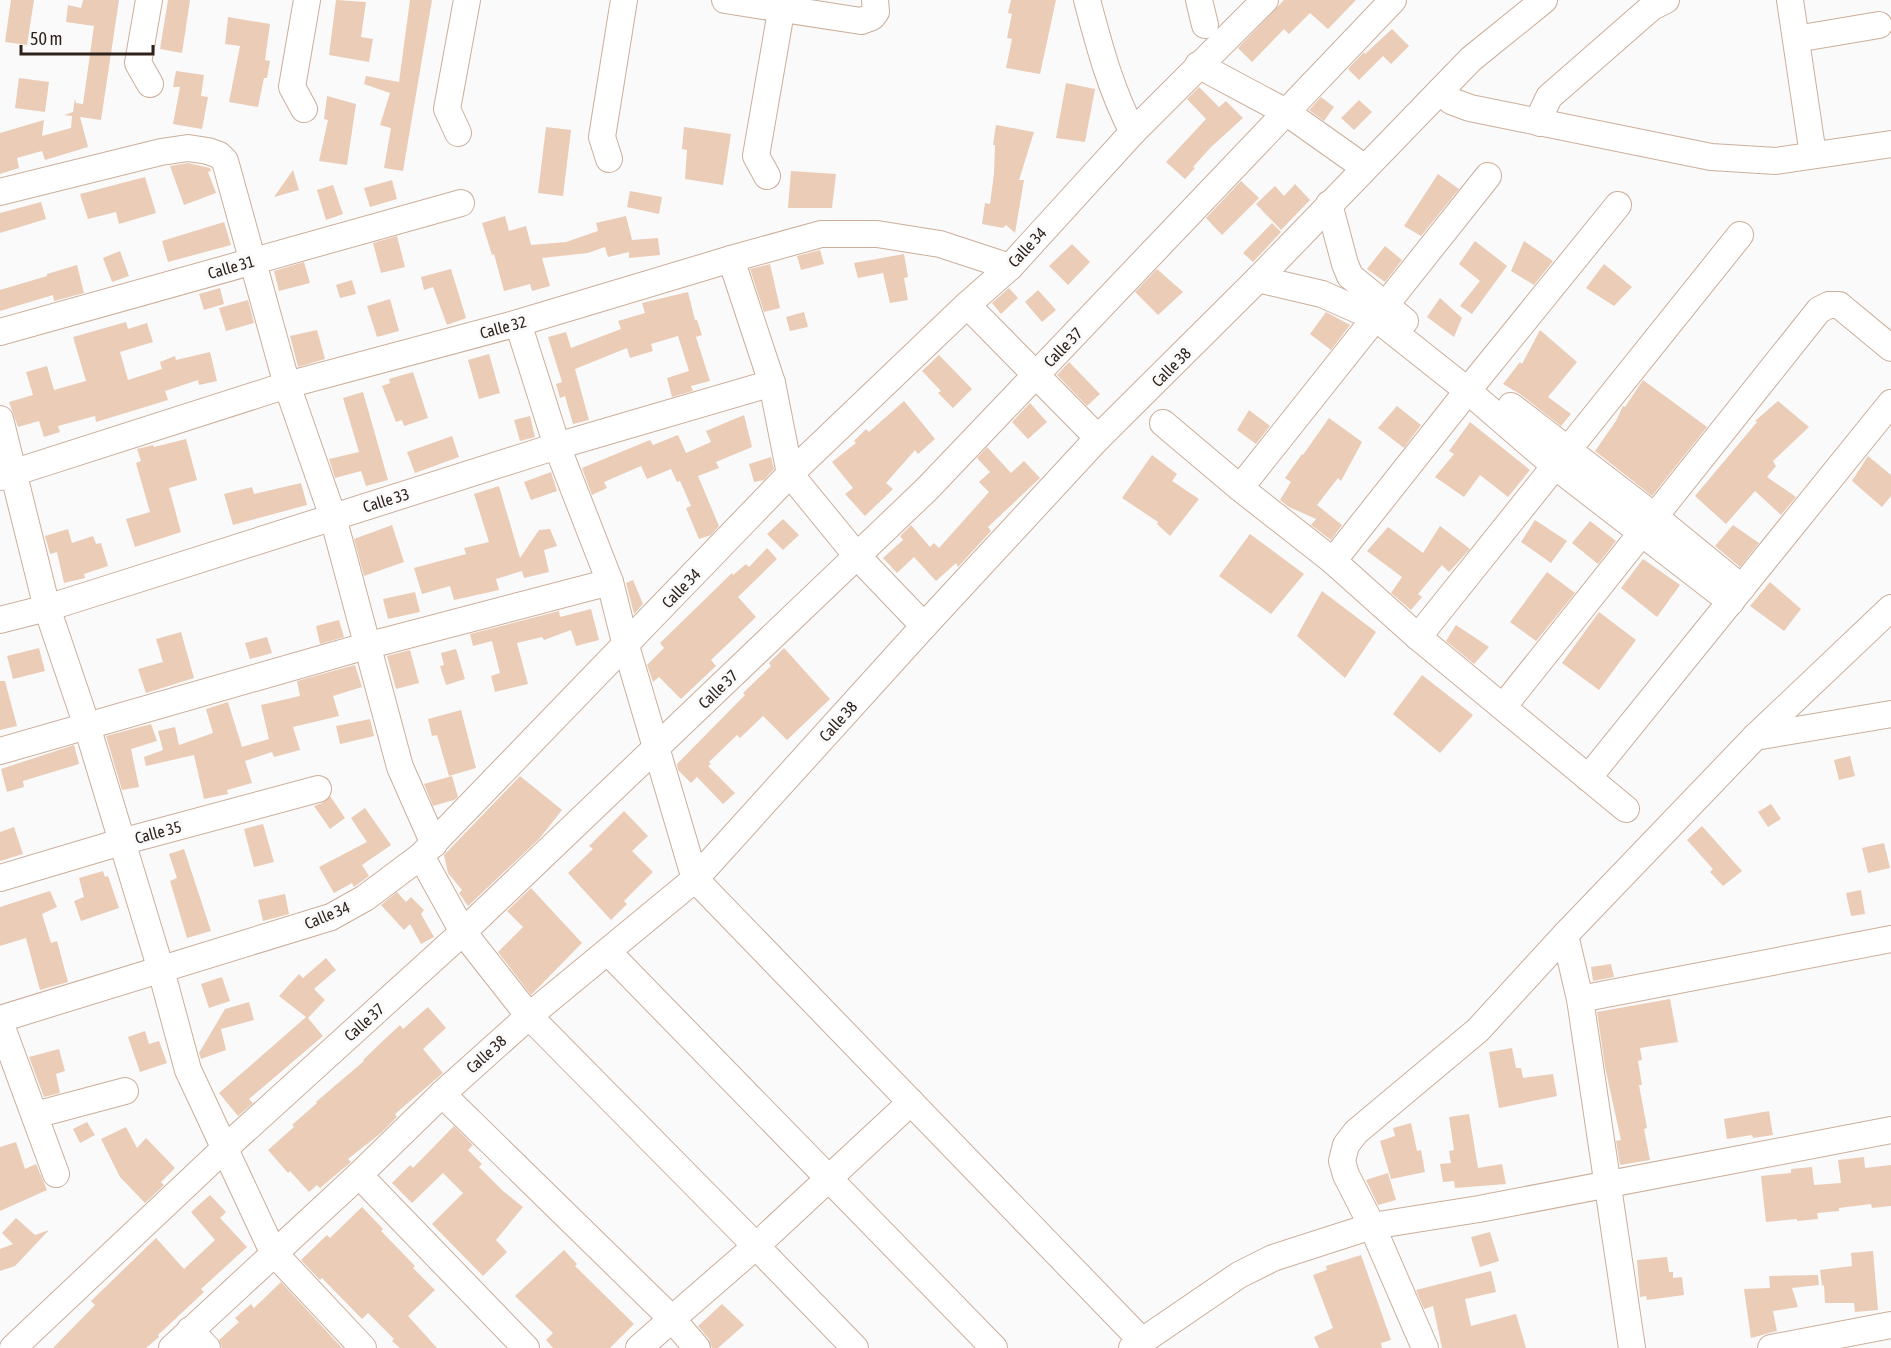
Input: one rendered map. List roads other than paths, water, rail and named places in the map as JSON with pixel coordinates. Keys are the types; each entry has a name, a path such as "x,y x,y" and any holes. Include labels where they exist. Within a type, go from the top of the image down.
{"street":[{"path":"149,0 138,63 150,84"},
{"path":"304,109 292,87 307,0"},
{"path":"458,132 447,109 466,0"},
{"path":"609,159 602,137 624,0"},
{"path":"724,0 782,5 861,21 867,20 876,12 875,0"},
{"path":"1087,0 1120,107 1134,132"},
{"path":"1199,0 1204,25"},
{"name":"Calle 34","path":"0,1021 331,917 365,898 428,850 790,474 967,304 1010,267 1134,132 1265,0"},
{"name":"Calle 37","path":"13,1348 223,1150 463,932 927,489 1393,0"},
{"name":"Calle 38","path":"172,1348 199,1339 273,1252 359,1175 442,1094 529,1016 695,879 1098,438 1258,279 1471,59 1544,0"},
{"path":"1540,123 1549,97 1652,7 1666,0"},
{"path":"1790,0 1813,155"},
{"path":"767,176 756,156 782,5"},
{"path":"1796,39 1879,25"},
{"path":"1198,65 1286,112 1365,168"},
{"path":"1440,91 1451,101 1470,108 1711,157 1776,161 1891,144"},
{"path":"0,192 160,152 188,148 208,151 219,155 225,161 287,385 333,517 400,767 428,850 463,932 529,1016 855,1348"},
{"path":"1240,488 1488,176"},
{"name":"Calle 31","path":"0,332 461,203"},
{"path":"1329,204 1350,276 1381,312 1561,458 1736,595"},
{"path":"1334,561 1472,385 1618,205"},
{"name":"Calle 32","path":"6,475 287,385 518,323 820,234 877,234 940,244 1010,267"},
{"path":"1418,637 1740,235"},
{"path":"731,259 772,383 790,474 856,556 924,626"},
{"path":"1258,279 1322,294 1381,312"},
{"path":"967,304 1098,438"},
{"path":"1503,707 1819,310 1829,304 1839,305 1891,348"},
{"path":"518,323 557,446 610,582 626,646 695,879 911,1102 1137,1345 1239,1275 1273,1258 1372,1226 1479,1209 1891,1130"},
{"name":"Calle 33","path":"0,620 46,608 557,446 772,383"},
{"path":"1588,778 1891,403"},
{"path":"0,419 6,475 46,608 87,726 161,970 188,1070 223,1150 273,1252 363,1348"},
{"path":"1163,423 1240,488 1334,561 1418,637 1626,809"},
{"path":"0,751 366,646 610,582"},
{"path":"1425,1348 1372,1226 1346,1175 1342,1161 1346,1145 1356,1132 1478,1030 1564,935 1755,737 1891,608"},
{"path":"1755,737 1891,714"},
{"name":"Calle 35","path":"0,878 121,842 318,789"},
{"path":"1564,935 1580,999 1632,1348"},
{"path":"1580,999 1891,939"},
{"path":"608,952 994,1348"},
{"path":"0,1021 56,1174"},
{"path":"35,1115 125,1091"},
{"path":"442,1094 672,1319 697,1348"},
{"path":"639,1348 756,1246 911,1102"},
{"path":"359,1175 526,1348"},
{"path":"1771,1348 1891,1326"}]}
